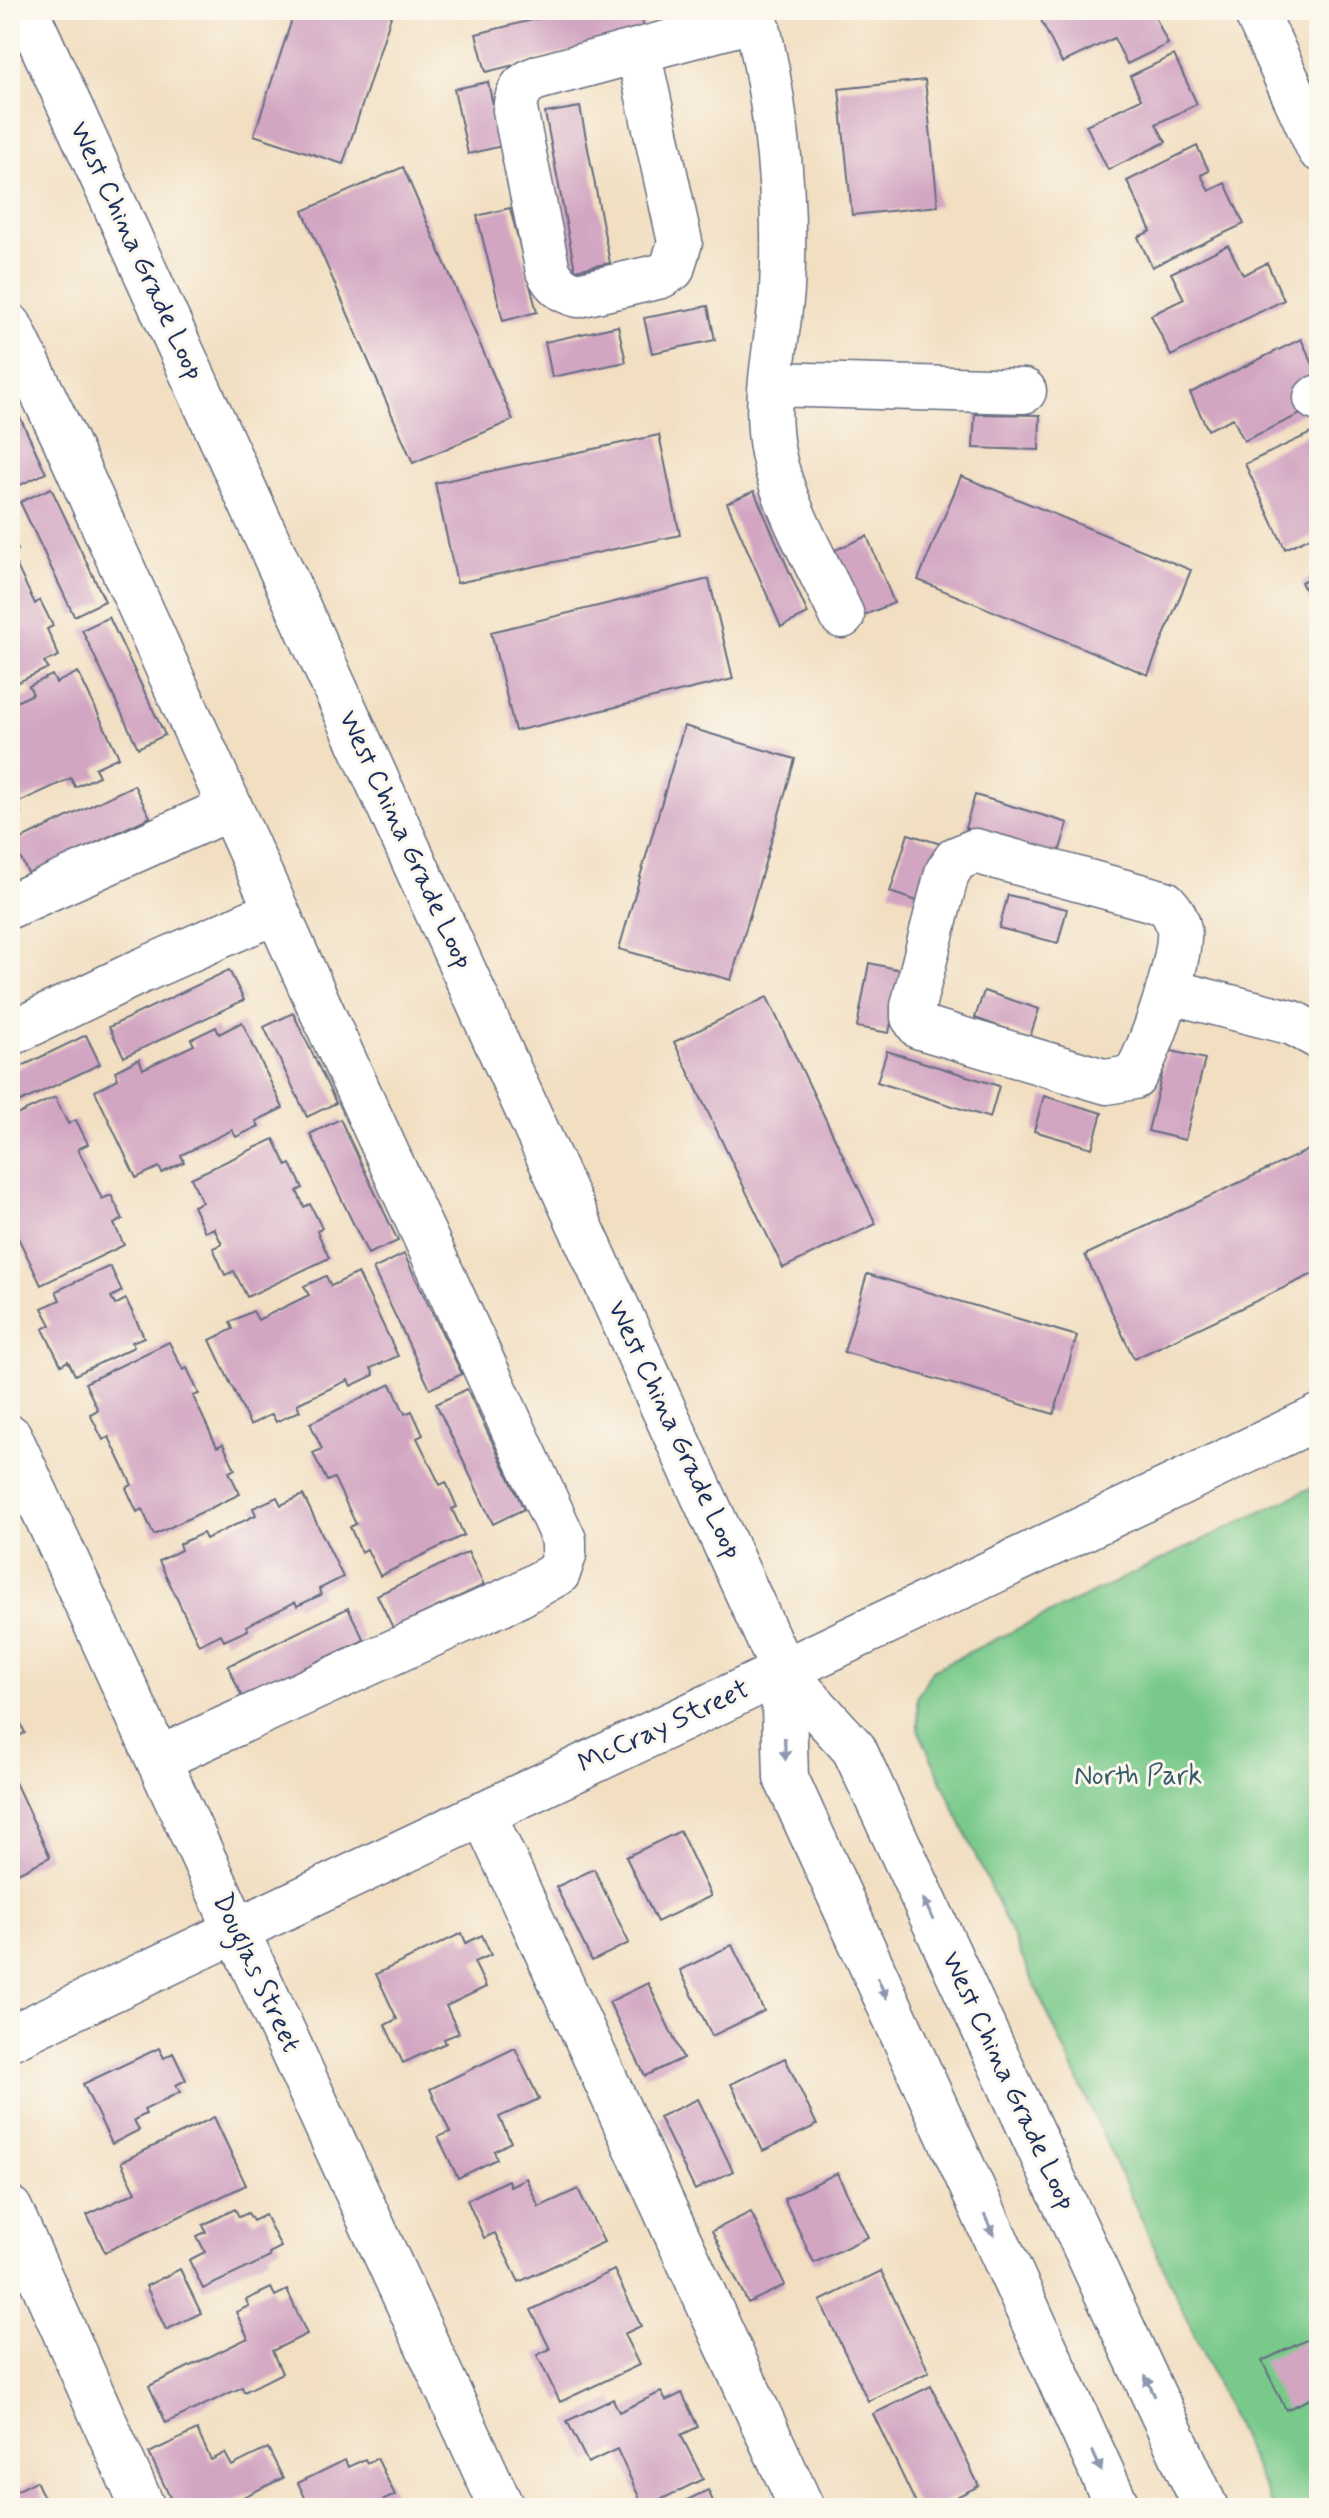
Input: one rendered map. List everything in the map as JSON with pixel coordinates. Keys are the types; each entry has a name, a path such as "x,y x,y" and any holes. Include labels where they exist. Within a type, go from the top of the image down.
{"main road":[{"name":"West China Grade Loop","path":"26,10 783,1671 854,1749 1206,2508"},
{"path":"1255,10 1319,149"},
{"path":"638,51 680,242 672,269 661,276 578,295 553,283 548,271 515,110 517,94 525,82 755,15 768,69 785,219 781,292 768,410 773,453 787,498 842,616"},
{"path":"10,326 564,1540 564,1555 558,1573 519,1595 158,1759"},
{"path":"771,384 1024,391"},
{"path":"10,906 230,808"},
{"path":"975,851 1165,903 1174,913 1179,933 1168,991 1142,1064 1134,1077 1107,1082 920,1027 913,1017 913,1006 947,873 956,859 975,851"},
{"path":"10,1034 141,971 277,911"},
{"path":"1168,991 1293,1023 1319,1037"},
{"name":"McCray Street","path":"10,2038 1319,1417"},
{"name":"Douglas Street","path":"10,1439 502,2508"},
{"name":"West China Grade Loop","path":"783,1671 786,1778 1118,2508"},
{"path":"483,1813 802,2508"},
{"path":"10,2209 143,2508"}],"green space":[{"name":"North Park","path":"1319,1484 1319,2508 1273,2508 918,1729 917,1697 932,1670"}],"building":[{"path":"295,10 393,10 343,164 254,135"},
{"path":"572,10 640,10 645,32 486,72 476,34"},
{"path":"1051,10 1152,10 1168,44 1127,64 1114,38 1062,63 1039,16"},
{"path":"1174,55 1197,104 1156,124 1166,142 1108,170 1086,125 1141,99 1130,76"},
{"path":"925,80 938,206 852,215 839,89"},
{"path":"488,82 502,146 468,154 454,89"},
{"path":"580,107 610,263 575,270 545,113"},
{"path":"1197,146 1209,171 1201,175 1209,191 1225,183 1244,224 1152,267 1138,237 1151,231 1127,181"},
{"path":"403,167 513,420 413,463 303,211"},
{"path":"510,208 537,312 503,321 477,216"},
{"path":"1228,245 1243,275 1267,263 1284,300 1171,356 1151,315 1184,299 1171,273"},
{"path":"708,306 715,340 652,353 644,318"},
{"path":"618,326 626,362 552,377 545,342"},
{"path":"1301,339 1319,377 1296,388 1307,411 1244,441 1233,418 1208,430 1190,393"},
{"path":"10,396 46,473 16,487 10,475"},
{"path":"975,414 1040,415 1039,450 973,448"},
{"path":"1311,433 1319,450 1319,533 1285,549 1245,464"},
{"path":"659,435 680,535 457,583 435,483"},
{"path":"961,476 1191,570 1148,675 918,580"},
{"path":"51,488 105,601 74,616 20,502"},
{"path":"754,491 808,614 781,627 727,503"},
{"path":"10,533 18,550 11,554 35,604 40,600 53,626 47,629 59,656 44,662 48,668 10,686"},
{"path":"867,536 894,603 862,616 835,550"},
{"path":"1319,573 1319,619 1301,582"},
{"path":"709,579 733,679 515,731 491,632"},
{"path":"109,617 165,735 138,748 82,630"},
{"path":"78,672 119,757 95,768 99,776 75,787 71,778 17,803 21,812 10,818 10,705 33,694 29,686 52,675 56,683"},
{"path":"684,726 795,759 731,980 619,949"},
{"path":"134,785 150,817 29,875 13,843"},
{"path":"975,795 1068,823 1058,856 965,828"},
{"path":"908,834 941,844 923,903 890,892"},
{"path":"1008,895 1067,909 1058,943 999,928"},
{"path":"869,963 901,970 889,1033 857,1027"},
{"path":"229,970 244,1000 124,1057 109,1027"},
{"path":"984,991 1039,1009 1030,1037 975,1018"},
{"path":"767,997 876,1224 783,1268 674,1042"},
{"path":"293,1013 336,1103 307,1117 264,1027"},
{"path":"242,1022 283,1108 256,1121 259,1126 236,1137 232,1130 181,1155 184,1162 162,1173 159,1167 136,1178 95,1091 118,1079 115,1071 139,1059 143,1069 194,1045 191,1039 216,1027 219,1034"},
{"path":"86,1035 100,1064 10,1107 10,1072"},
{"path":"1168,1050 1205,1059 1185,1140 1148,1131"},
{"path":"887,1051 999,1086 990,1118 877,1082"},
{"path":"1044,1096 1102,1113 1092,1148 1034,1131"},
{"path":"55,1097 68,1124 76,1120 88,1144 78,1149 102,1199 111,1195 123,1219 114,1224 124,1245 41,1285 10,1221 10,1118"},
{"path":"340,1119 398,1241 368,1254 310,1134"},
{"path":"274,1139 287,1166 291,1164 303,1188 297,1191 304,1207 310,1204 322,1228 317,1231 329,1258 247,1297 234,1271 225,1275 213,1248 222,1244 214,1228 205,1232 193,1206 202,1202 191,1178"},
{"path":"1319,1145 1319,1271 1134,1359 1085,1255"},
{"path":"404,1254 462,1374 430,1389 373,1269"},
{"path":"110,1266 122,1291 111,1297 115,1305 126,1299 144,1337 132,1342 134,1347 75,1375 68,1361 61,1365 43,1329 51,1325 42,1308 60,1300 56,1291"},
{"path":"358,1273 398,1356 371,1368 374,1375 351,1386 348,1380 297,1404 300,1411 276,1422 272,1414 250,1425 210,1340 233,1329 230,1322 253,1311 258,1320 309,1295 304,1286 326,1276 331,1286"},
{"path":"867,1274 1077,1336 1054,1414 844,1352"},
{"path":"169,1342 183,1370 187,1368 199,1394 193,1396 217,1447 223,1444 235,1469 229,1472 240,1494 154,1535 142,1509 137,1512 126,1488 132,1485 109,1437 103,1440 90,1414 98,1410 85,1383"},
{"path":"391,1384 405,1414 412,1411 423,1435 417,1438 440,1485 446,1482 457,1507 452,1509 464,1535 380,1576 367,1549 361,1552 350,1527 356,1524 334,1478 327,1481 313,1453 322,1449 310,1423"},
{"path":"467,1389 524,1509 493,1524 436,1404"},
{"path":"303,1495 343,1577 319,1589 321,1595 297,1606 295,1602 246,1626 248,1630 224,1641 221,1634 199,1645 159,1561 181,1550 179,1544 203,1533 206,1539 256,1515 253,1508 277,1497 281,1505"},
{"path":"468,1552 484,1585 393,1628 377,1595"},
{"path":"348,1608 364,1640 242,1697 228,1666"},
{"path":"10,1688 19,1706 14,1708 25,1733 10,1740"},
{"path":"13,1778 50,1857 10,1877 10,1780"},
{"path":"680,1831 711,1896 657,1922 626,1857"},
{"path":"594,1869 629,1943 592,1961 556,1887"},
{"path":"462,1933 466,1943 482,1935 491,1955 474,1962 486,1987 446,2006 459,2033 444,2039 446,2043 403,2063 385,2025 397,2019 376,1974"},
{"path":"732,1945 764,2011 712,2036 680,1970"},
{"path":"648,1983 683,2058 645,2076 609,2002"},
{"path":"159,2048 164,2058 173,2053 186,2080 176,2085 180,2092 144,2110 146,2114 134,2120 139,2130 112,2144 83,2084"},
{"path":"515,2048 539,2099 499,2117 511,2142 494,2151 497,2159 458,2178 438,2137 450,2132 430,2089"},
{"path":"785,2058 817,2125 763,2151 731,2084"},
{"path":"698,2099 733,2171 695,2190 659,2117"},
{"path":"214,2117 246,2185 105,2252 87,2215 136,2192 121,2162"},
{"path":"837,2173 868,2237 814,2263 784,2199"},
{"path":"526,2178 539,2207 578,2189 604,2242 519,2282 495,2233 484,2238 467,2200 508,2180 510,2186"},
{"path":"235,2209 239,2217 248,2213 253,2221 265,2215 281,2247 269,2253 270,2257 203,2289 189,2260 205,2252 197,2236 206,2232 203,2225"},
{"path":"751,2212 785,2285 748,2303 712,2231"},
{"path":"180,2269 201,2313 166,2330 146,2286"},
{"path":"614,2270 641,2326 624,2334 639,2365 560,2402 537,2355 550,2349 531,2310"},
{"path":"881,2271 929,2372 868,2401 820,2301"},
{"path":"271,2288 275,2296 287,2290 307,2334 272,2351 282,2373 244,2392 242,2387 166,2423 149,2386 248,2338 236,2312 249,2306 246,2300"},
{"path":"1319,2334 1319,2395 1286,2410 1262,2361"},
{"path":"931,2386 979,2486 934,2508 918,2508 873,2414"},
{"path":"661,2392 666,2401 682,2393 698,2427 681,2435 703,2479 644,2508 617,2449 588,2463 567,2421 613,2399 619,2412"},
{"path":"197,2430 211,2460 225,2453 232,2466 268,2448 283,2478 220,2508 175,2508 149,2453"},
{"path":"377,2458 395,2495 382,2501 384,2505 378,2508 310,2508 298,2483 345,2460 348,2467 365,2459 367,2463"},
{"path":"36,2481 49,2508 10,2508 10,2494"},
{"path":"708,2490 716,2508 670,2508"},
{"path":"983,2498 988,2508 962,2508"}]}
